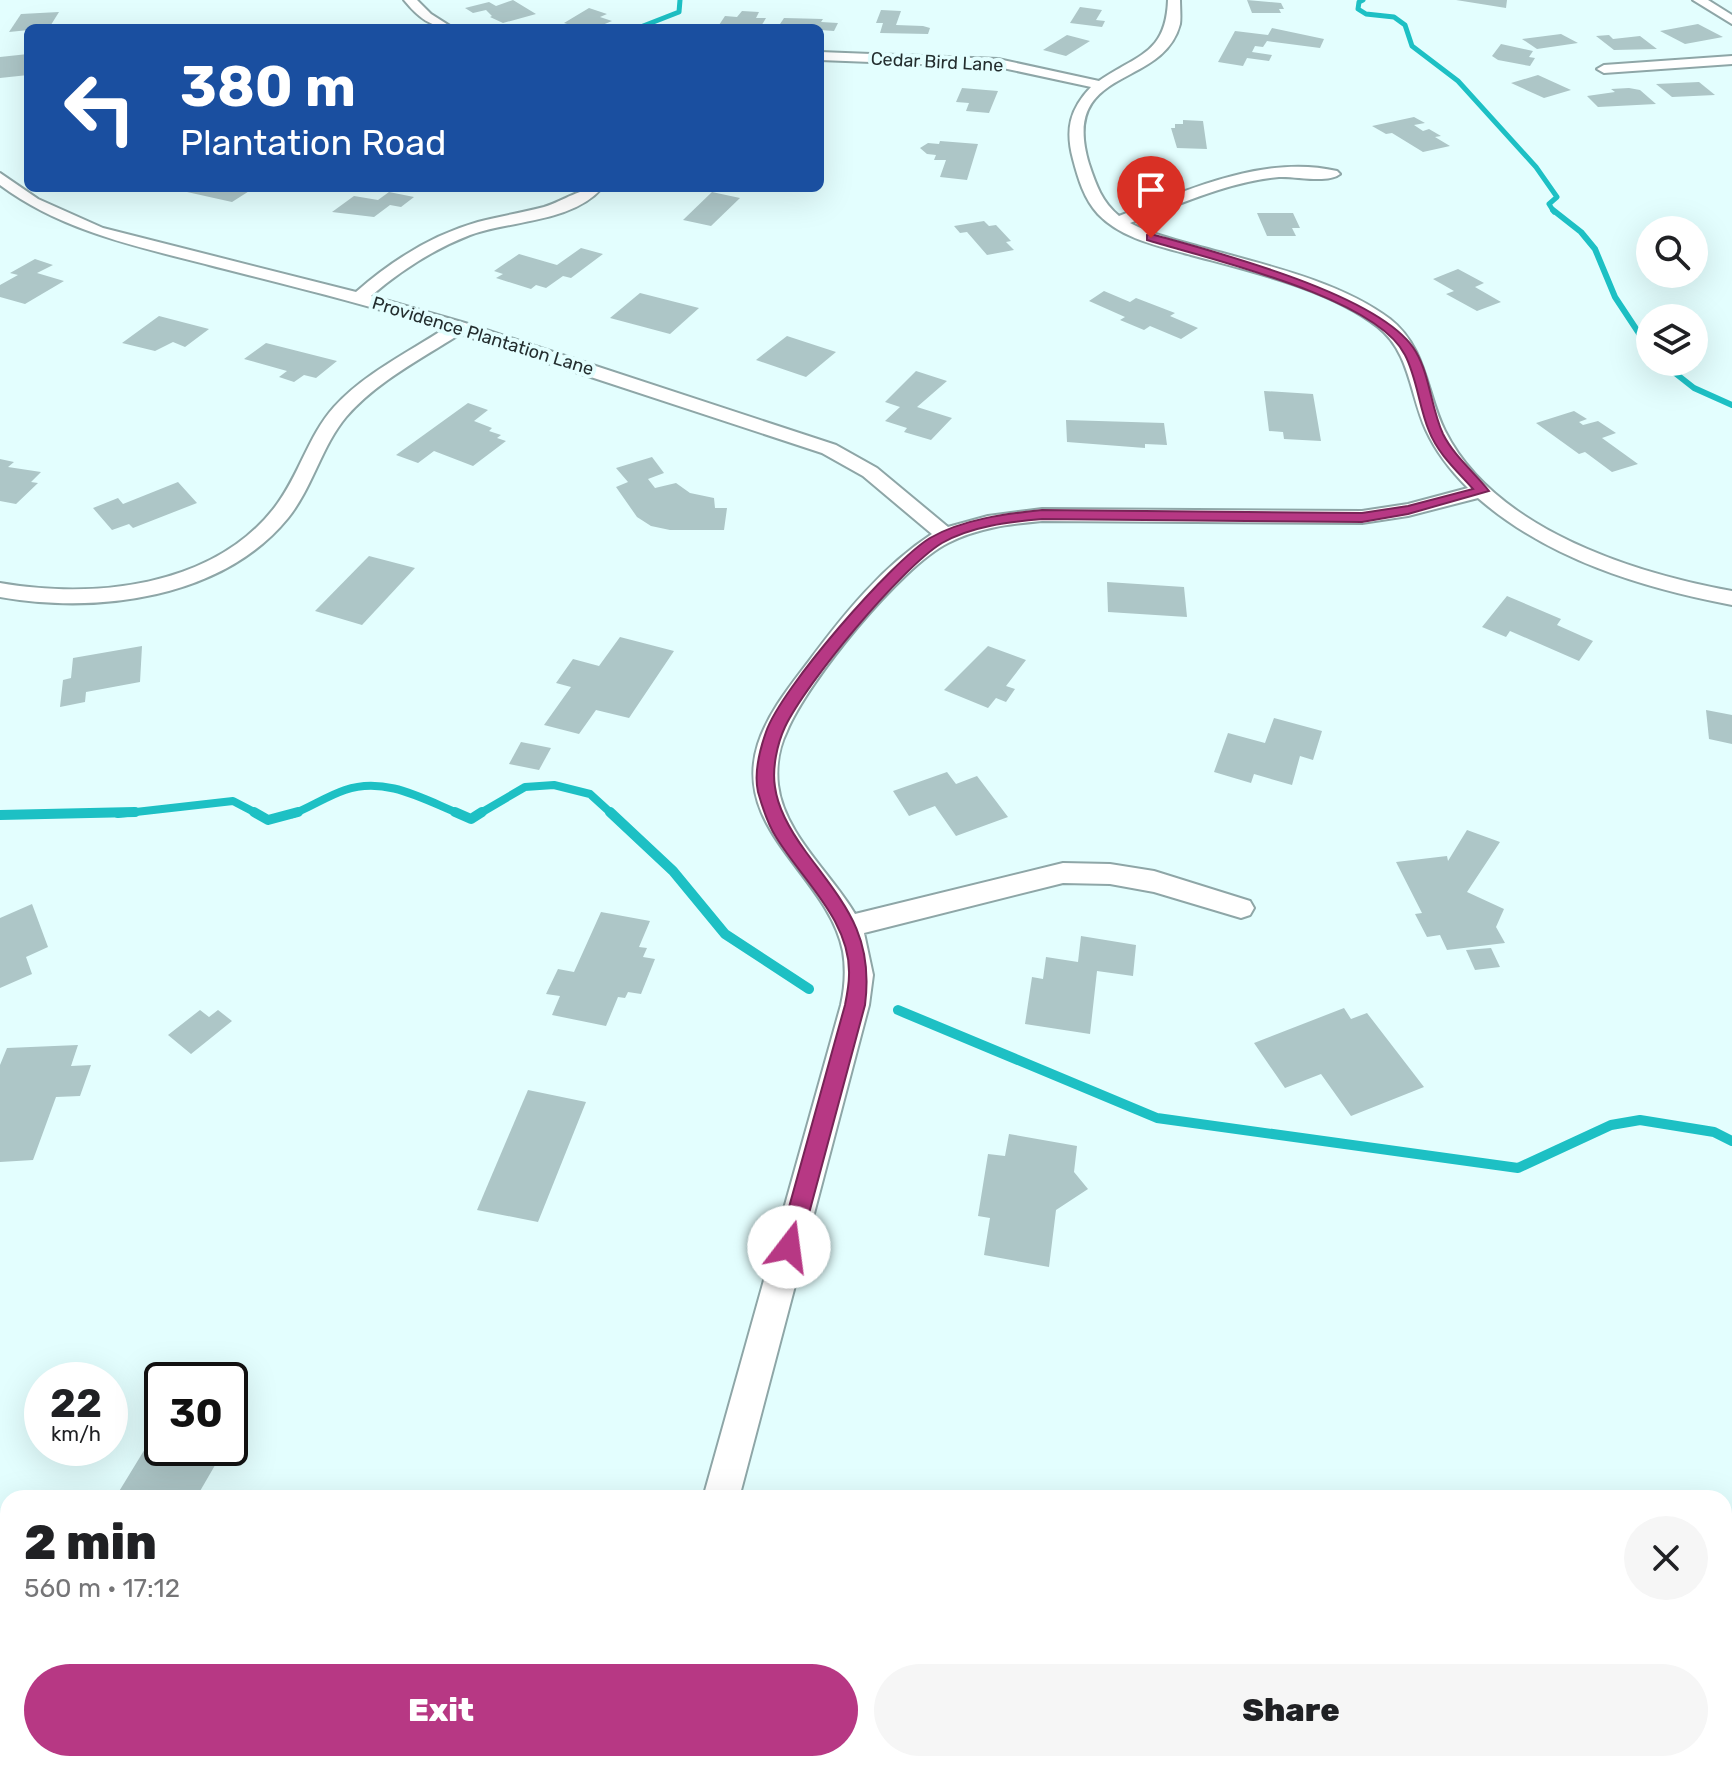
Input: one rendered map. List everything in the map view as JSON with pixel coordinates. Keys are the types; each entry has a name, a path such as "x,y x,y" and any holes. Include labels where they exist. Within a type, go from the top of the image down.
{"street":[{"path":"410,0 427,17 440,24"},
{"path":"1174,0 1175,26 1168,41 1100,85 1086,101 1076,126 1090,190 1105,212 1117,222 1151,238 1319,290 1378,319 1411,352 1436,432 1461,469 1482,491 1552,538 1612,567 1690,592 1732,598"},
{"path":"1699,0 1732,20"},
{"name":"Cedar Bird Lane","path":"824,56 998,63 1100,85"},
{"path":"1604,69 1732,60"},
{"path":"1117,222 1263,173 1292,171 1332,174"},
{"name":"Providence Plantation Lane","path":"0,178 33,202 97,231 459,327 829,449 870,472 946,536"},
{"path":"359,298 391,271 451,238 481,226 548,211 586,192"},
{"path":"0,590 48,597 84,598 120,594 168,582 231,555 258,537 281,513 323,434 342,410 459,327"},
{"path":"723,1490 855,1005 859,974 847,927 831,897 796,854 773,813 766,790 768,751 786,708 831,649 921,551 946,536 986,522 1042,515 1362,517 1408,510 1482,491"},
{"path":"847,927 1035,878 1077,873 1145,878 1241,908"}],"building":[{"path":"513,0 536,14 503,23 490,17 486,10 473,13 465,8 489,2 496,6"},
{"path":"1247,0 1281,3 1284,9 1279,9 1281,13 1252,13"},
{"path":"1456,0 1507,0 1506,8"},
{"path":"1080,7 1102,10 1096,20 1105,21 1102,27 1070,23"},
{"path":"589,8 607,14 600,17 612,21 605,24 564,23"},
{"path":"881,10 901,11 896,25 923,26 930,28 928,34 880,33 883,23 876,23"},
{"path":"742,11 759,12 756,18 766,18 762,24 720,24 725,16 737,17"},
{"path":"59,12 52,24 24,24 24,30 9,32 21,14"},
{"path":"784,18 823,19 821,22 838,23 834,31 824,30 824,24 780,24"},
{"path":"1698,24 1723,37 1685,44 1660,31"},
{"path":"1272,28 1324,39 1320,48 1267,41 1263,47 1255,46 1252,52 1272,55 1269,61 1247,58 1243,66 1218,62 1235,31 1268,35"},
{"path":"1561,34 1578,43 1537,49 1522,39"},
{"path":"1067,35 1090,41 1066,56 1043,50"},
{"path":"1609,35 1613,39 1640,36 1657,49 1614,50 1596,36"},
{"path":"1501,44 1533,51 1529,57 1535,58 1530,66 1498,60 1492,56"},
{"path":"24,54 24,75 0,78 0,57"},
{"path":"1538,75 1571,90 1544,98 1511,83"},
{"path":"1699,82 1715,95 1672,97 1656,84"},
{"path":"962,88 998,91 989,113 966,111 969,103 956,102"},
{"path":"1611,89 1640,90 1656,104 1598,107 1587,96 1615,92"},
{"path":"1414,117 1425,123 1414,125 1441,136 1435,137 1450,146 1423,152 1392,133 1386,134 1372,126"},
{"path":"1183,120 1203,121 1207,149 1177,148 1171,128 1175,128 1175,124 1183,124"},
{"path":"940,141 978,144 967,180 940,177 946,160 934,160 936,155 927,154 920,148 928,143 939,144"},
{"path":"187,192 248,192 232,202"},
{"path":"389,192 414,197 401,207 390,205 374,217 332,212 354,196 378,200"},
{"path":"712,192 740,198 711,226 683,220"},
{"path":"1257,213 1293,213 1300,228 1292,228 1296,236 1267,236"},
{"path":"984,221 989,226 996,225 1011,241 1006,242 1014,250 987,255 967,232 960,233 954,226"},
{"path":"581,248 603,254 571,278 563,276 546,288 536,285 531,289 496,278 503,274 494,271 519,254 557,265"},
{"path":"35,259 53,265 37,273 64,281 25,304 0,297 0,285 18,275 10,273"},
{"path":"1458,269 1484,283 1475,287 1501,302 1477,311 1446,294 1454,291 1433,279"},
{"path":"1104,291 1130,302 1136,298 1175,313 1170,316 1198,328 1181,339 1150,326 1144,330 1120,320 1125,317 1089,301"},
{"path":"640,293 699,308 670,334 610,318"},
{"path":"159,316 209,329 185,347 173,342 155,351 122,343"},
{"path":"787,336 836,352 806,377 756,360"},
{"path":"266,343 337,361 316,378 304,375 294,382 279,377 287,371 244,359"},
{"path":"916,371 947,381 917,407 952,418 931,440 904,432 907,428 885,421 900,407 885,402"},
{"path":"1264,391 1313,394 1321,441 1284,439 1283,432 1269,431"},
{"path":"468,403 488,410 474,421 492,428 489,431 501,435 497,438 506,441 473,466 434,451 418,463 396,455"},
{"path":"1574,411 1587,419 1579,422 1583,425 1598,421 1616,433 1602,438 1638,464 1612,472 1585,452 1579,454 1536,423"},
{"path":"1066,420 1164,423 1167,445 1145,444 1145,448 1067,442"},
{"path":"652,457 664,473 648,479 655,488 676,483 690,493 714,498 715,508 727,508 724,530 670,530 651,526 637,517 616,487 628,482 616,468"},
{"path":"0,459 14,462 8,467 41,472 31,482 38,483 16,504 0,501"},
{"path":"178,482 197,503 133,528 129,524 112,530 93,508 118,498 123,504"},
{"path":"369,556 415,568 362,625 315,611"},
{"path":"1107,582 1184,587 1187,617 1108,612"},
{"path":"1507,596 1561,619 1557,625 1593,641 1579,661 1510,631 1506,637 1482,627"},
{"path":"620,637 674,651 629,718 596,710 579,734 544,725 571,687 556,683 573,659 599,666"},
{"path":"142,646 140,682 86,692 85,702 60,707 63,680 71,678 73,658"},
{"path":"988,646 1026,660 1006,686 1015,689 1006,702 996,698 988,708 944,690"},
{"path":"1706,710 1732,715 1732,744 1709,739"},
{"path":"1274,718 1322,731 1313,760 1300,756 1292,785 1254,774 1251,783 1214,772 1228,733 1265,743"},
{"path":"521,742 551,748 539,770 509,764"},
{"path":"947,772 956,784 977,776 1008,817 956,836 935,806 909,816 893,791"},
{"path":"1467,830 1500,842 1467,892 1504,909 1496,927 1505,943 1447,950 1440,935 1427,937 1415,914 1422,913 1396,862 1447,856 1448,861"},
{"path":"32,904 48,947 26,957 32,974 0,988 0,918"},
{"path":"601,912 650,921 639,947 647,948 643,957 655,959 641,994 628,992 625,998 618,997 606,1026 552,1015 560,996 546,994 558,969 574,972"},
{"path":"1081,936 1136,945 1133,976 1097,971 1090,1034 1025,1024 1032,977 1043,979 1046,957 1078,962"},
{"path":"1491,948 1500,967 1475,970 1466,950"},
{"path":"1344,1008 1351,1019 1367,1013 1424,1087 1351,1116 1321,1074 1285,1088 1254,1043"},
{"path":"200,1010 209,1017 218,1010 232,1021 191,1054 168,1035"},
{"path":"78,1045 71,1066 91,1065 80,1096 56,1097 33,1160 0,1162 0,1065 7,1048"},
{"path":"528,1090 586,1102 538,1222 477,1210"},
{"path":"1009,1134 1077,1146 1074,1172 1088,1189 1056,1210 1049,1267 984,1255 990,1218 978,1216 988,1154 1005,1156"},
{"path":"144,1450 144,1466 215,1466 201,1490 120,1490"}],"waterway":[{"path":"648,24 679,12 680,0"},
{"path":"1363,0 1359,2 1358,9 1366,14 1394,17 1405,25 1412,46 1458,81 1536,167 1557,197 1549,204 1554,212"},
{"path":"1553,210 1581,232 1595,249 1615,297 1636,329"},
{"path":"1679,376 1694,388 1732,405"},
{"path":"479,814 525,787 554,785 590,794 612,814"},
{"path":"296,813 345,790 375,786 404,791 460,814"},
{"path":"118,814 233,801 258,814"},
{"path":"0,815 135,812"},
{"path":"254,812 268,820 296,813"},
{"path":"455,812 471,819 482,812"},
{"path":"610,812 673,871 725,934 809,989"},
{"path":"898,1010 1157,1118 1518,1168 1611,1125 1640,1120 1714,1132 1732,1141"}],"route":[{"path":"789,1247 855,1005 859,974 856,954 842,916 782,833 766,790 765,771 774,731 786,708 831,649 887,585 921,551 939,539 963,529 1011,517 1327,519 1388,514 1482,491 1468,479 1436,432 1422,396 1418,369 1411,352 1378,319 1319,290 1151,238"}]}
